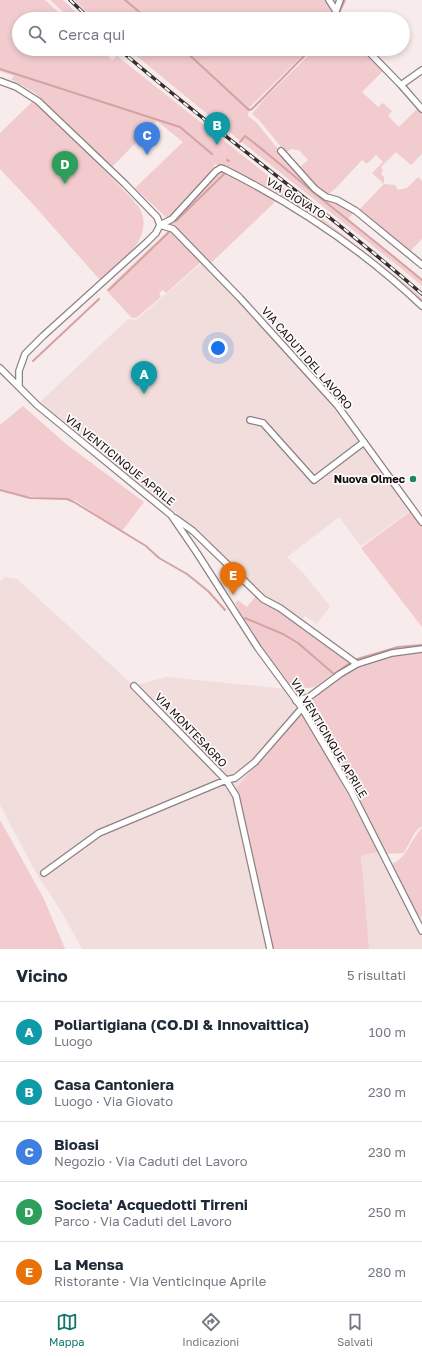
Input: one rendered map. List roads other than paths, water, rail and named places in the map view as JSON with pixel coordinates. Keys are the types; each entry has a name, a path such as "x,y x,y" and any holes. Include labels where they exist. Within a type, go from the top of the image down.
{"street":[{"path":"336,10 340,0"},
{"path":"330,2 336,10"},
{"path":"373,56 422,109"},
{"path":"401,85 422,70"},
{"path":"0,81 16,87 30,95 38,102 157,218 160,225 156,233 147,242 25,354 20,371 19,387"},
{"path":"281,151 315,189 326,197 356,211 422,265"},
{"name":"VIA GIOVATO","path":"160,225 172,219 216,171 221,168 251,182 304,214 360,253 403,288 422,306"},
{"name":"VIA CADUTI DEL LAVORO","path":"160,225 173,229 240,298 337,405 422,522"},
{"name":"VIA VENTICINQUE APRILE","path":"0,368 37,405 171,515 258,648 302,708 351,791 422,931"},
{"path":"250,420 263,423 314,480 364,442"},
{"path":"171,515 193,531 263,599 280,608 353,661"},
{"path":"296,701 309,697 340,674 353,661 422,649"},
{"name":"VIA MONTESAGRO","path":"134,686 226,780 235,778 255,762 302,708"},
{"path":"44,873 99,833 226,780 236,796 270,949"}],"waterway":[{"path":"125,0 140,12"},
{"path":"339,12 345,0"},
{"path":"191,56 249,110 252,109 304,56"},
{"path":"0,69 180,127 212,154"},
{"path":"240,142 245,136 422,280"},
{"path":"176,221 224,174"},
{"path":"109,290 169,232"},
{"path":"33,361 99,299"},
{"path":"0,490 30,498 67,499 74,502 146,546 159,558 187,574 208,591 225,610"},
{"path":"245,618 283,634 298,643 334,674 354,660 398,647 422,645"}],"railway":[{"path":"70,0 83,12"},
{"path":"127,56 194,111 347,231 422,294"}],"place":[{"name":"Casa Cantoniera","path":"217,145"},
{"name":"Bioasi","path":"147,155"},
{"name":"Societa' Acquedotti Tirreni","path":"65,184"},
{"name":"Poliartigiana (CO.DI & Innovaittica)","path":"144,394"},
{"name":"Nuova Olmec","path":"413,479"},
{"name":"La Mensa","path":"233,595"}]}
